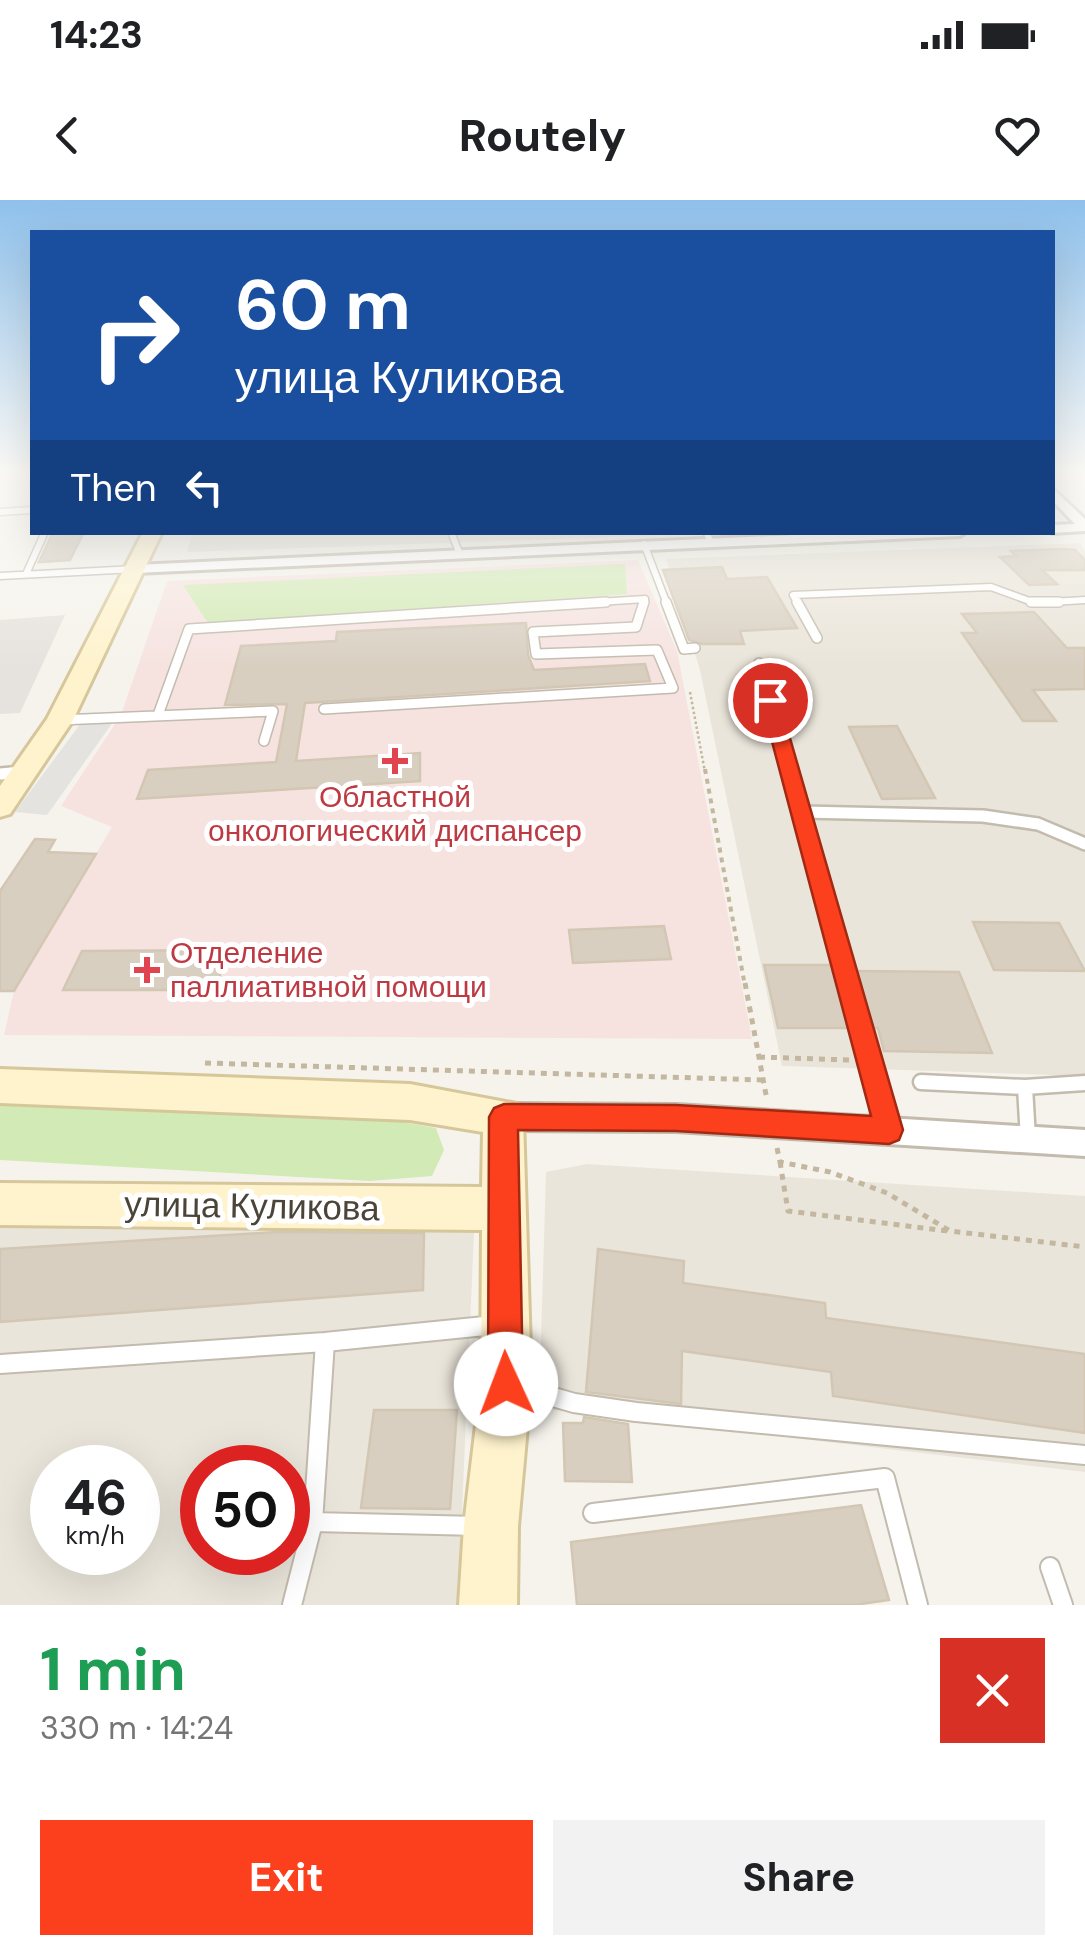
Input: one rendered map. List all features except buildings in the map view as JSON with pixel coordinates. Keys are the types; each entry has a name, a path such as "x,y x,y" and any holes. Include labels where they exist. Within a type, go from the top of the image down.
{"main road":[{"path":"6,791 60,720 151,537"},
{"path":"0,1086 410,1102 504,1117 506,1384 491,1526 488,1605"},
{"name":"улица Куликова","path":"0,1204 504,1208"}],"street":[{"path":"135,569 644,544 708,537"},
{"path":"504,1117 676,1118 1085,1143"}],"lane":[{"path":"26,574 43,537"},
{"path":"453,537 459,552"},
{"path":"644,544 684,648 696,648"},
{"path":"0,576 135,569"},
{"path":"818,638 793,595 991,587 1035,603 1085,600"},
{"path":"158,715 189,629 645,599 636,627 532,632 536,654 657,650 672,688 324,709"},
{"path":"759,663 889,1130"},
{"path":"60,720 272,711 264,740"},
{"path":"803,812 982,816 1038,824 1085,844"},
{"path":"921,1082 1025,1086 1085,1083"},
{"path":"1025,1086 1028,1139"},
{"path":"0,1364 326,1342 504,1325"},
{"path":"292,1605 313,1522 326,1342"},
{"path":"506,1384 574,1403 636,1412 1085,1455"},
{"path":"593,1513 885,1478 918,1605"},
{"path":"313,1522 491,1526"},
{"path":"1050,1567 1063,1605"}],"path":[{"path":"687,679 788,1210 1085,1246"},
{"path":"759,1057 870,1061"},
{"path":"193,1063 763,1080"},
{"path":"780,1162 830,1172 887,1193 950,1231"}],"shaded area":[{"path":"192,537 625,537 187,552"},
{"path":"1080,543 1085,551 1085,1076 782,1066 700,670 666,559"},
{"name":"Областной онкологический диспансер","path":"638,560 677,651 752,1039 4,1035 14,991 112,827 61,806 121,715 167,581"},
{"path":"65,615 20,713 0,714 0,620"},
{"path":"113,722 47,815 15,812 81,723"},
{"path":"587,1164 1085,1196 1085,1472 539,1408 546,1172"},
{"path":"475,1209 458,1605 0,1605 0,1215"}],"green space":[{"path":"625,564 627,594 208,623 183,585"},
{"path":"0,1101 381,1118 436,1128 444,1150 432,1176 370,1181 0,1160"}],"place":[{"name":"Областной онкологический диспансер","path":"395,761"},
{"name":"Отделение паллиативной помощи","path":"147,970"}],"route":[{"path":"506,1384 504,1117 676,1118 889,1130 770,700"}]}
